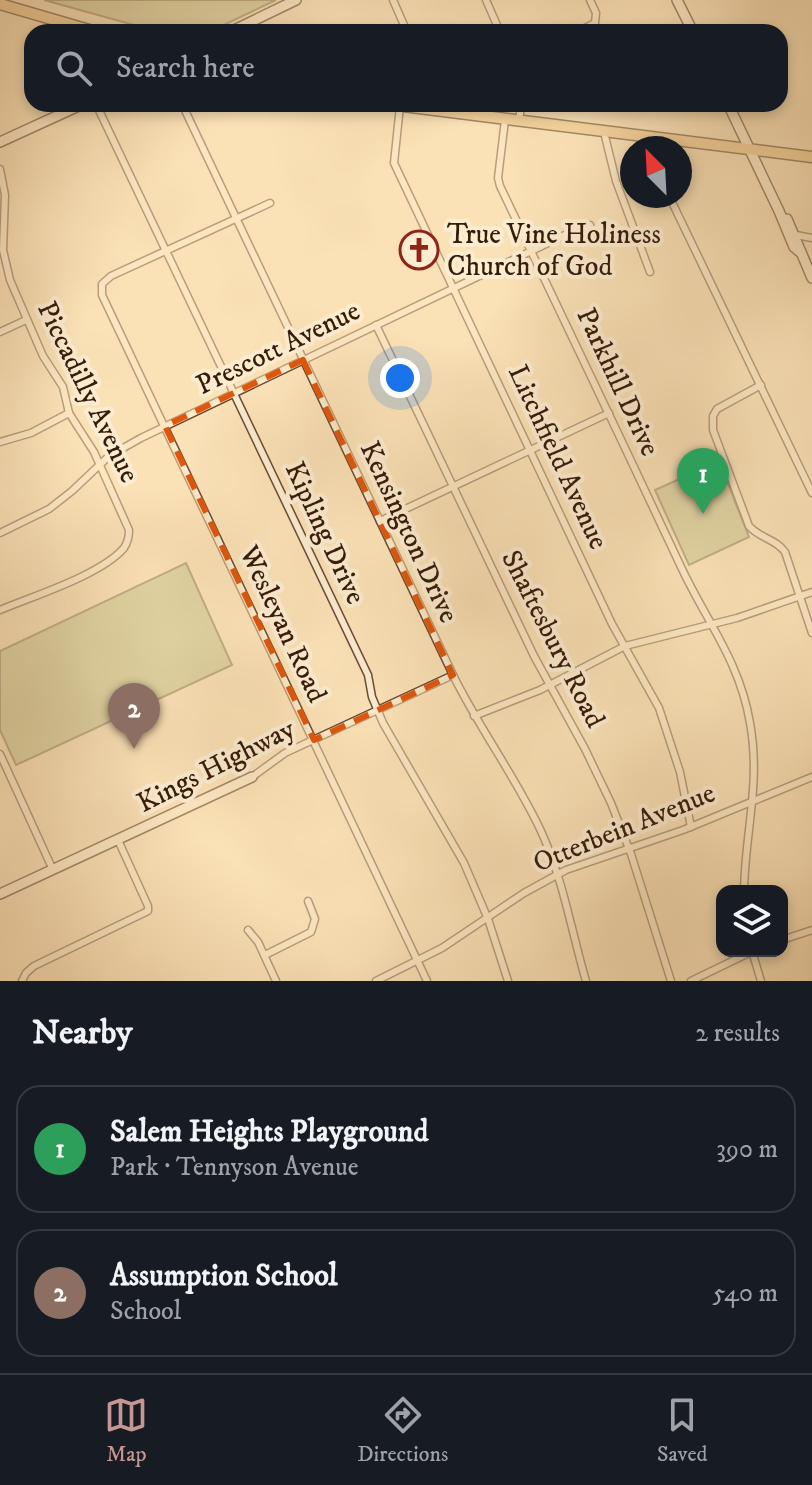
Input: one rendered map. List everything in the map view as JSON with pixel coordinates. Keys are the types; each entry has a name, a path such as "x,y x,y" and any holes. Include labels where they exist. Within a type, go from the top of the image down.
{"main road":[{"path":"0,4 69,24"},
{"path":"450,112 645,140 812,157"}],"street":[{"path":"246,24 296,0"},
{"path":"393,0 404,24"},
{"path":"486,0 496,24"},
{"path":"590,0 596,19 592,24"},
{"path":"677,0 689,24"},
{"path":"0,142 66,112"},
{"name":"Kipling Drive","path":"100,112 368,675 377,710 456,848 488,919 508,981"},
{"name":"Kensington Drive","path":"186,112 453,675 474,716 527,802 558,874 586,981"},
{"name":"Litchfield Avenue","path":"406,112 394,161 612,624 650,691 668,731 691,827"},
{"path":"519,122 520,112"},
{"path":"732,112 794,247 800,252"},
{"name":"Parkhill Drive","path":"505,120 499,182 683,572 733,662 748,709 755,794 745,885"},
{"path":"604,132 616,181 650,272"},
{"name":"Piccadilly Avenue","path":"0,169 5,195 2,243 10,280 43,356 63,387 69,413 100,464 128,523 128,540 119,552 74,579 0,610"},
{"path":"167,251 270,203"},
{"path":"675,208 812,493"},
{"path":"779,211 786,216 796,235 812,278"},
{"name":"Prescott Avenue","path":"0,533 49,509 115,452 590,225"},
{"path":"796,235 812,238"},
{"name":"Wesleyan Road","path":"167,251 111,276 101,285 102,295 427,981"},
{"path":"0,332 26,320"},
{"name":"Shaftesbury Road","path":"376,325 549,686 585,749 629,848 671,981"},
{"path":"761,385 717,409 713,416 713,430 749,526 783,548 802,596 812,633"},
{"path":"0,442 31,433 69,413"},
{"path":"380,521 609,413"},
{"path":"474,716 549,686 625,646 775,607 812,592"},
{"name":"Kings Highway","path":"0,894 252,777 285,753 453,675"},
{"path":"0,754 53,870"},
{"name":"Otterbein Avenue","path":"376,981 418,961 558,874 691,827 812,777"},
{"path":"22,981 31,968 148,911 118,840"},
{"path":"265,955 311,932 315,919 308,901"},
{"path":"248,930 265,955 276,981"},
{"path":"788,938 812,930"},
{"path":"691,981 740,957"},
{"path":"754,957 761,981"}],"highlighted area":[{"path":"303,360 453,675 314,740 165,426"}],"green space":[{"path":"44,0 276,0 226,24 130,24"},
{"path":"719,461 749,537 689,565 655,490"},
{"path":"186,563 232,665 16,765 0,730 0,651"}],"place":[{"name":"True Vine Holiness Church of God","path":"419,250"},
{"name":"Salem Heights Playground","path":"703,514"},
{"name":"Assumption School","path":"134,749"}]}
